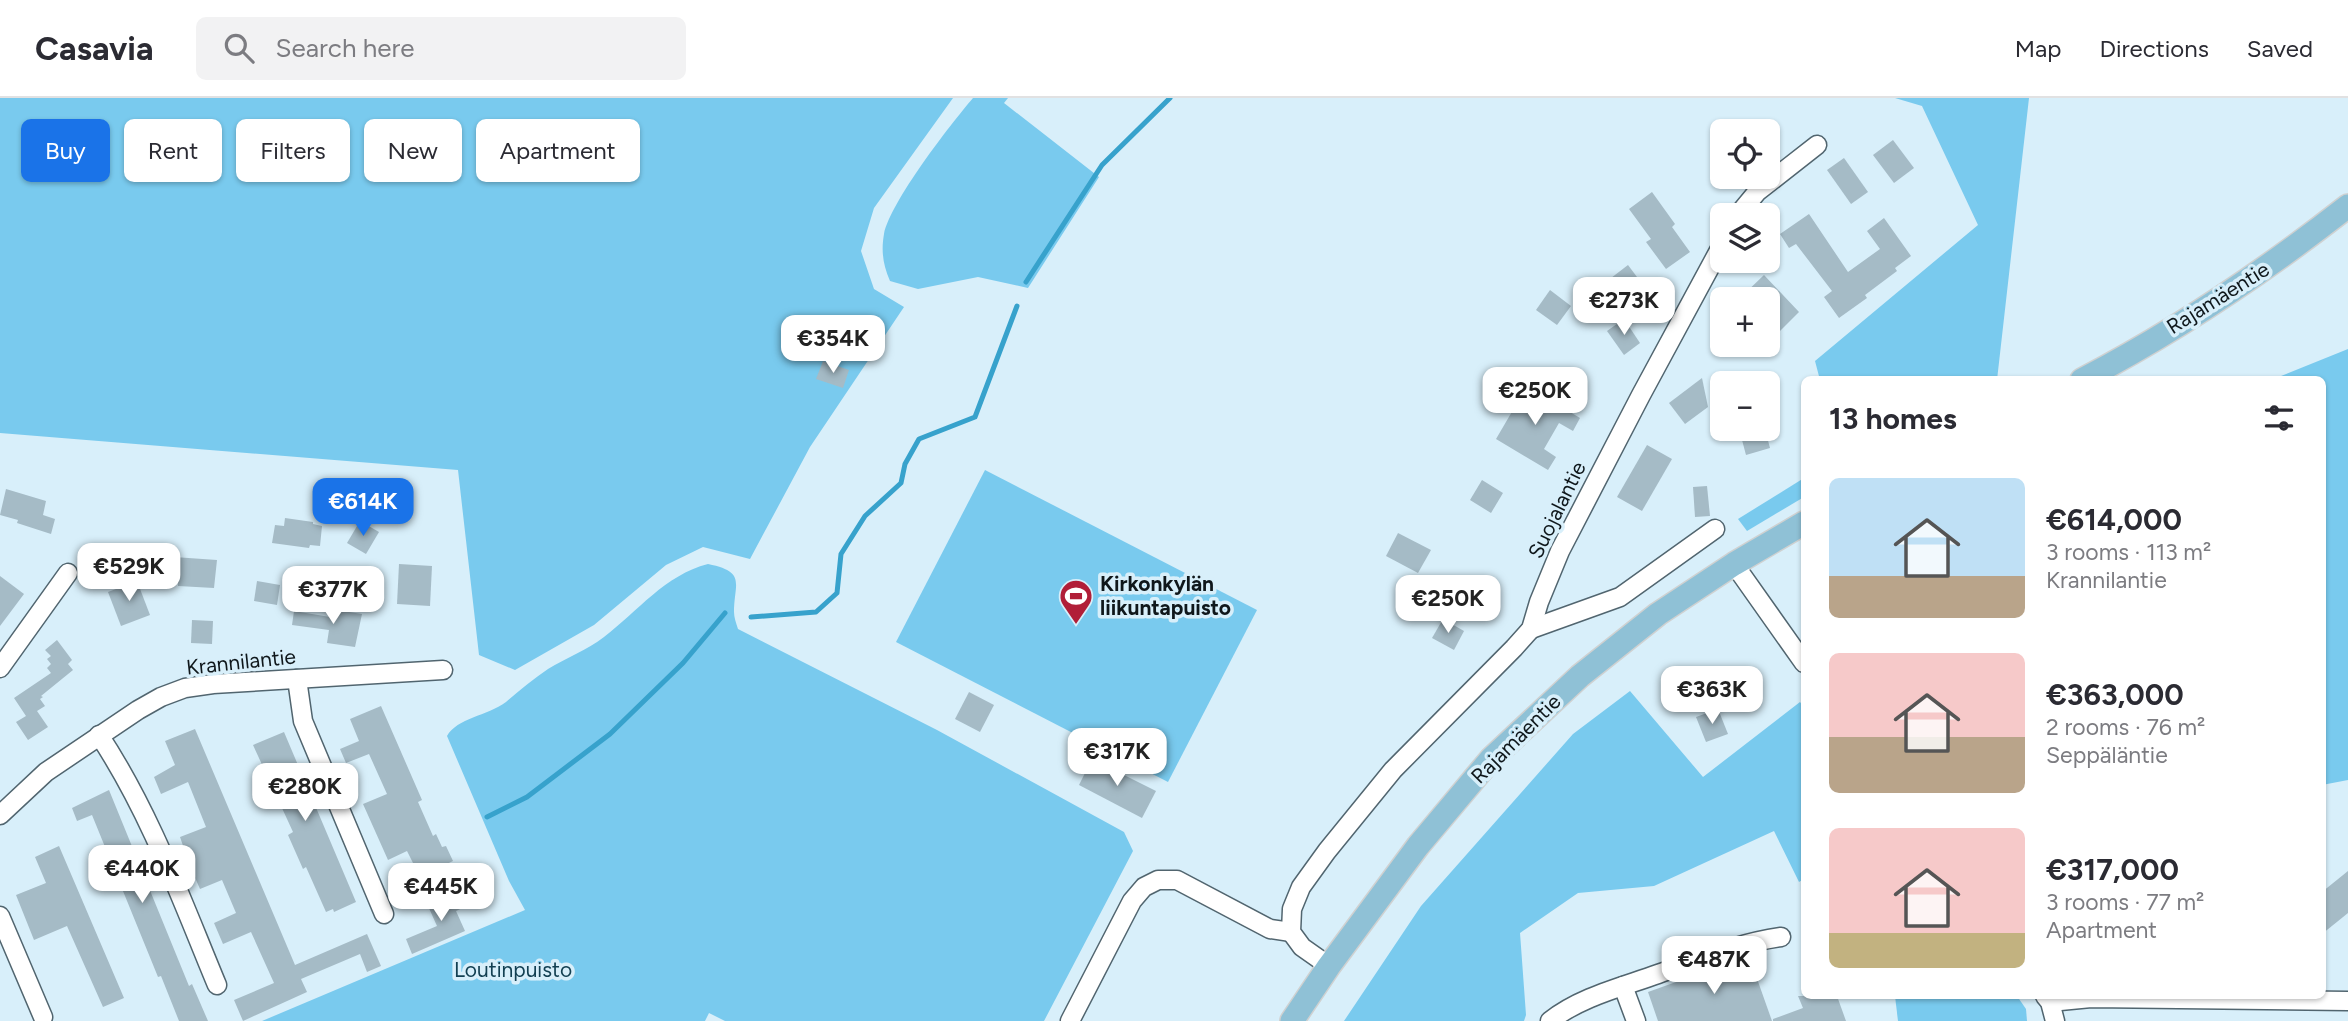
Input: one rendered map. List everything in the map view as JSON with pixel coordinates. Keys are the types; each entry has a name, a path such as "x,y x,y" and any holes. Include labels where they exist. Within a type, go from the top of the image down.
{"main road":[{"name":"Rajamäentie","path":"2090,376 2122,359 2280,258 2348,206"},
{"name":"Rajamäentie","path":"1292,1021 1329,966 1418,846 1492,759 1580,676 1658,614 1734,564 1801,525"}],"street":[{"path":"1748,203 1757,192 1817,145"},
{"name":"Suojalantie","path":"1291,932 1292,909 1301,887 1327,851 1392,770 1531,629 1539,601 1560,551 1710,267"},
{"path":"1531,629 1620,597 1715,529"},
{"path":"1734,564 1801,659"},
{"path":"0,668 68,573"},
{"name":"Krannilantie","path":"0,815 46,772 99,735 161,697 184,688 297,678 443,670"},
{"path":"297,678 303,721 384,914"},
{"path":"99,735 120,767 143,813 217,985"},
{"path":"1070,1021 1132,901 1144,887 1158,880 1177,880 1270,929 1291,932 1302,947 1329,966"},
{"path":"0,916 43,1017"},
{"path":"1550,1021 1566,1008 1623,986 1750,941 1781,937"},
{"path":"1623,986 1636,1021"},
{"path":"2048,999 2055,1021"},
{"path":"2177,999 2348,1001"}],"green space":[{"path":"0,98 953,98 874,208 861,251 874,289 904,307 810,447 750,559 703,547 666,565 594,625 515,670 479,655 458,470 0,433"},
{"path":"973,98 1008,98 1004,103 1099,177 1028,288 978,277 918,289 890,281 883,252 884,234 889,220 922,164"},
{"path":"1895,98 2029,98 1997,376 1819,376 1815,361 1978,225 1922,106"},
{"path":"2348,349 2348,780 2326,784 2326,376 2281,376"},
{"name":"Kirkonkylän liikuntapuisto","path":"985,470 1257,610 1168,782 896,642"},
{"path":"1801,480 1801,499 1747,531 1738,519"},
{"name":"Loutinpuisto","path":"708,564 729,571 736,580 734,614 738,629 937,730 1124,832 1133,851 1044,1021 725,1021 709,1013 705,1021 262,1021 525,910 509,881 447,736 458,725 498,707 548,669 597,642 678,576"},
{"path":"1630,691 1703,777 1800,702 1801,881 1799,882 1774,831 1654,886 1578,893 1520,933 1526,1015 1524,1021 1344,1021 1421,906 1573,734"},
{"path":"1895,999 2019,999 2026,1009 2027,1021 1898,1021"}],"building":[{"path":"1893,140 1914,168 1894,183 1873,155"},
{"path":"1844,158 1868,192 1851,204 1827,170"},
{"path":"1652,192 1675,224 1672,227 1690,252 1666,269 1646,242 1651,239 1629,209"},
{"path":"1809,214 1848,272 1880,249 1867,231 1884,218 1911,256 1895,268 1897,271 1865,295 1867,298 1839,318 1824,297 1832,291 1796,244 1789,248 1780,234"},
{"path":"1628,265 1646,289 1615,312 1598,288"},
{"path":"1764,275 1775,287 1752,287"},
{"path":"1550,290 1571,306 1557,325 1536,310"},
{"path":"1780,292 1799,312 1780,331"},
{"path":"1624,319 1640,343 1624,355 1607,331"},
{"path":"823,361 849,370 843,388 816,379"},
{"path":"1702,378 1708,407 1685,424 1669,403"},
{"path":"1527,386 1580,418 1573,431 1559,423 1544,449 1556,457 1548,470 1496,439"},
{"path":"1742,441 1768,441 1770,448 1746,455"},
{"path":"1647,445 1672,459 1642,511 1617,497"},
{"path":"1482,480 1503,493 1491,513 1470,500"},
{"path":"1707,486 1710,516 1695,517 1693,487"},
{"path":"6,489 46,501 43,515 55,519 51,534 0,515"},
{"path":"285,518 322,526 320,546 310,545 309,548 272,543 275,525 284,526"},
{"path":"360,521 379,532 366,554 347,543"},
{"path":"1398,533 1431,550 1418,573 1386,556"},
{"path":"174,557 217,560 214,588 178,586 178,576 172,575"},
{"path":"399,564 432,566 430,606 397,604"},
{"path":"0,576 24,594 0,626"},
{"path":"137,581 150,615 121,626 108,592"},
{"path":"257,581 280,585 277,605 254,601"},
{"path":"337,610 362,614 355,647 327,643 329,630 292,625 294,611 336,618"},
{"path":"1443,619 1464,631 1454,650 1432,638"},
{"path":"192,620 213,621 212,644 191,643"},
{"path":"57,640 72,660 68,664 73,670 41,696 45,706 37,711 48,727 28,740 16,722 26,716 14,698 51,673 47,668 51,664 47,659 51,656 45,650"},
{"path":"969,692 994,705 980,732 955,719"},
{"path":"381,706 422,800 418,802 433,836 436,834 442,847 446,846 453,861 420,877 407,851 388,860 363,804 387,794 369,754 346,763 340,749 359,741 350,719"},
{"path":"1718,709 1728,734 1706,742 1696,717"},
{"path":"195,729 295,965 367,934 381,966 367,972 360,954 301,979 307,992 243,1021 234,1000 274,983 251,932 223,944 214,923 236,913 222,880 200,889 190,866 180,837 206,827 188,782 161,794 154,777 175,765 165,741"},
{"path":"284,732 356,902 334,912 333,909 326,912 306,867 303,869 288,835 293,832 253,745"},
{"path":"1092,759 1156,791 1142,818 1079,785"},
{"path":"109,790 189,986 192,984 208,1021 179,1021 161,976 158,977 92,815 77,821 72,808"},
{"path":"59,846 124,998 103,1007 67,926 34,940 16,895 46,883 35,857"},
{"path":"2348,871 2348,913 2326,931 2326,889"},
{"path":"463,890 469,905 456,911 465,931 412,954 406,939 437,926 428,906"},
{"path":"1749,956 1772,1021 1658,1021 1648,992"},
{"path":"1798,996 1801,996 1801,999 1838,999 1846,1021 1773,1021 1803,1008"}],"waterway":[{"path":"1026,282 1102,165 1170,98"},
{"path":"751,617 816,612 837,593 841,554 865,516 901,483 905,464 919,439 975,417 1017,306"},
{"path":"487,817 527,797 610,734 683,663 725,613"}],"place":[{"name":"Kirkonkylän liikuntapuisto","path":"1076,626"}]}
